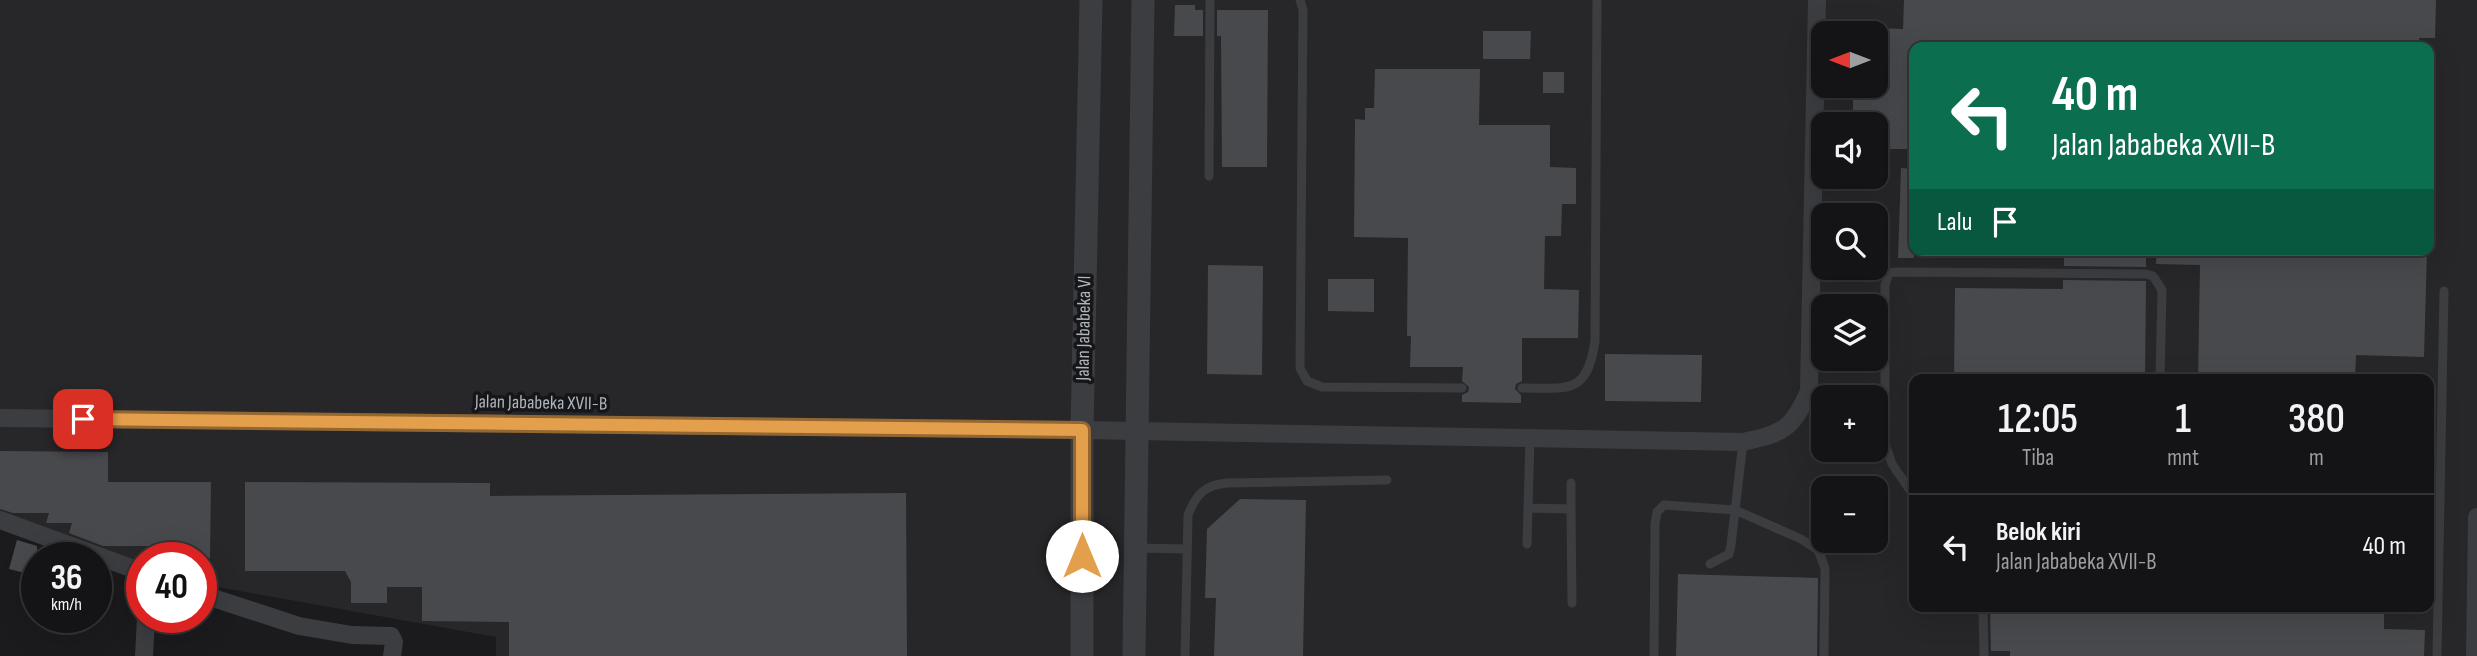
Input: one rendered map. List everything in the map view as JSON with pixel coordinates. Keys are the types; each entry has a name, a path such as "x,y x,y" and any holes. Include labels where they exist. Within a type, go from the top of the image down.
{"street":[{"name":"Jalan Jababeka VI","path":"1082,656 1082,430 1091,0"},
{"path":"1134,656 1143,0"},
{"name":"Jalan Jababeka XVII-B","path":"0,418 1082,430 1743,442 1774,435 1788,428 1799,414 1809,391 1817,0"},
{"path":"2476,645 2477,517"},
{"path":"0,520 126,566"},
{"path":"217,599 299,626 352,635 391,636 394,642 392,656"},
{"path":"144,656 145,633"}],"lane":[{"path":"1209,176 1210,0"},
{"path":"1300,0 1303,10 1300,368 1307,381 1322,387 1462,388"},
{"path":"1522,388 1567,388 1581,381 1593,358 1597,0"},
{"path":"1909,489 1892,464 1885,444 1885,285 1889,274 2077,273 2154,276 2162,290 2160,374"},
{"path":"2437,656 2444,291"},
{"path":"1527,544 1530,439"},
{"path":"1710,564 1729,554 1743,442"},
{"path":"1185,656 1188,515 1202,491 1212,485 1387,480"},
{"path":"1572,483 1572,603"},
{"path":"1654,656 1657,512 1664,505 1735,510 1801,539 1818,550 1825,568 1824,656"},
{"path":"1528,508 1572,509"},
{"path":"1135,548 1186,549"},
{"path":"1983,612 1984,656"}],"shaded area":[{"path":"0,0 2477,0 2477,656 496,656 496,637 217,587 217,542 126,542 126,558 112,553 112,542 82,542 0,512"}],"building":[{"path":"1904,0 2436,0 2435,38 2419,38 2419,42 1909,42 1907,149 1888,149 1888,112 1853,112 1853,98 1888,98 1888,28 1903,29"},
{"path":"1175,5 1195,5 1195,10 1203,10 1203,36 1174,36"},
{"path":"1217,10 1268,10 1267,167 1222,167 1221,36 1217,36"},
{"path":"1483,31 1531,31 1530,59 1483,59"},
{"path":"1375,69 1480,69 1479,125 1550,125 1550,167 1576,168 1576,204 1562,204 1561,236 1545,236 1544,289 1579,290 1578,338 1522,338 1522,381 1516,384 1515,389 1521,395 1521,403 1462,402 1462,395 1468,392 1469,387 1462,381 1463,367 1410,367 1411,336 1407,336 1408,238 1354,237 1355,119 1365,120 1365,108 1374,108"},
{"path":"1543,72 1564,72 1564,93 1543,93"},
{"path":"1901,168 1909,169 1909,256 1914,258 1898,258"},
{"path":"2064,256 2146,256 2146,267 2064,266"},
{"path":"2157,256 2427,256 2424,357 2356,355 2355,374 2198,374 2200,265 2156,264"},
{"path":"1208,265 1263,266 1262,375 1207,374"},
{"path":"1328,279 1374,279 1374,312 1328,311"},
{"path":"2063,280 2146,281 2145,374 1954,374 1955,288 2063,289"},
{"path":"1605,354 1702,355 1701,402 1605,401"},
{"path":"0,451 108,452 108,482 211,482 210,542 126,542 126,546 112,546 112,542 93,542 69,533 72,523 46,523 49,513 13,513 0,509"},
{"path":"245,482 490,483 490,496 906,493 907,656 509,656 509,622 422,621 422,587 387,587 387,603 351,603 351,582 345,571 245,571"},
{"path":"1240,499 1306,500 1303,656 1214,656 1216,598 1205,598 1207,529"},
{"path":"17,540 24,542 21,542 21,572 9,569"},
{"path":"1678,574 1818,578 1817,656 1676,656"},
{"path":"1990,612 2384,612 2384,629 2425,630 2424,656 2010,656 2010,651 1991,651"}],"route":[{"path":"83,419 1082,430 1082,556"}]}
